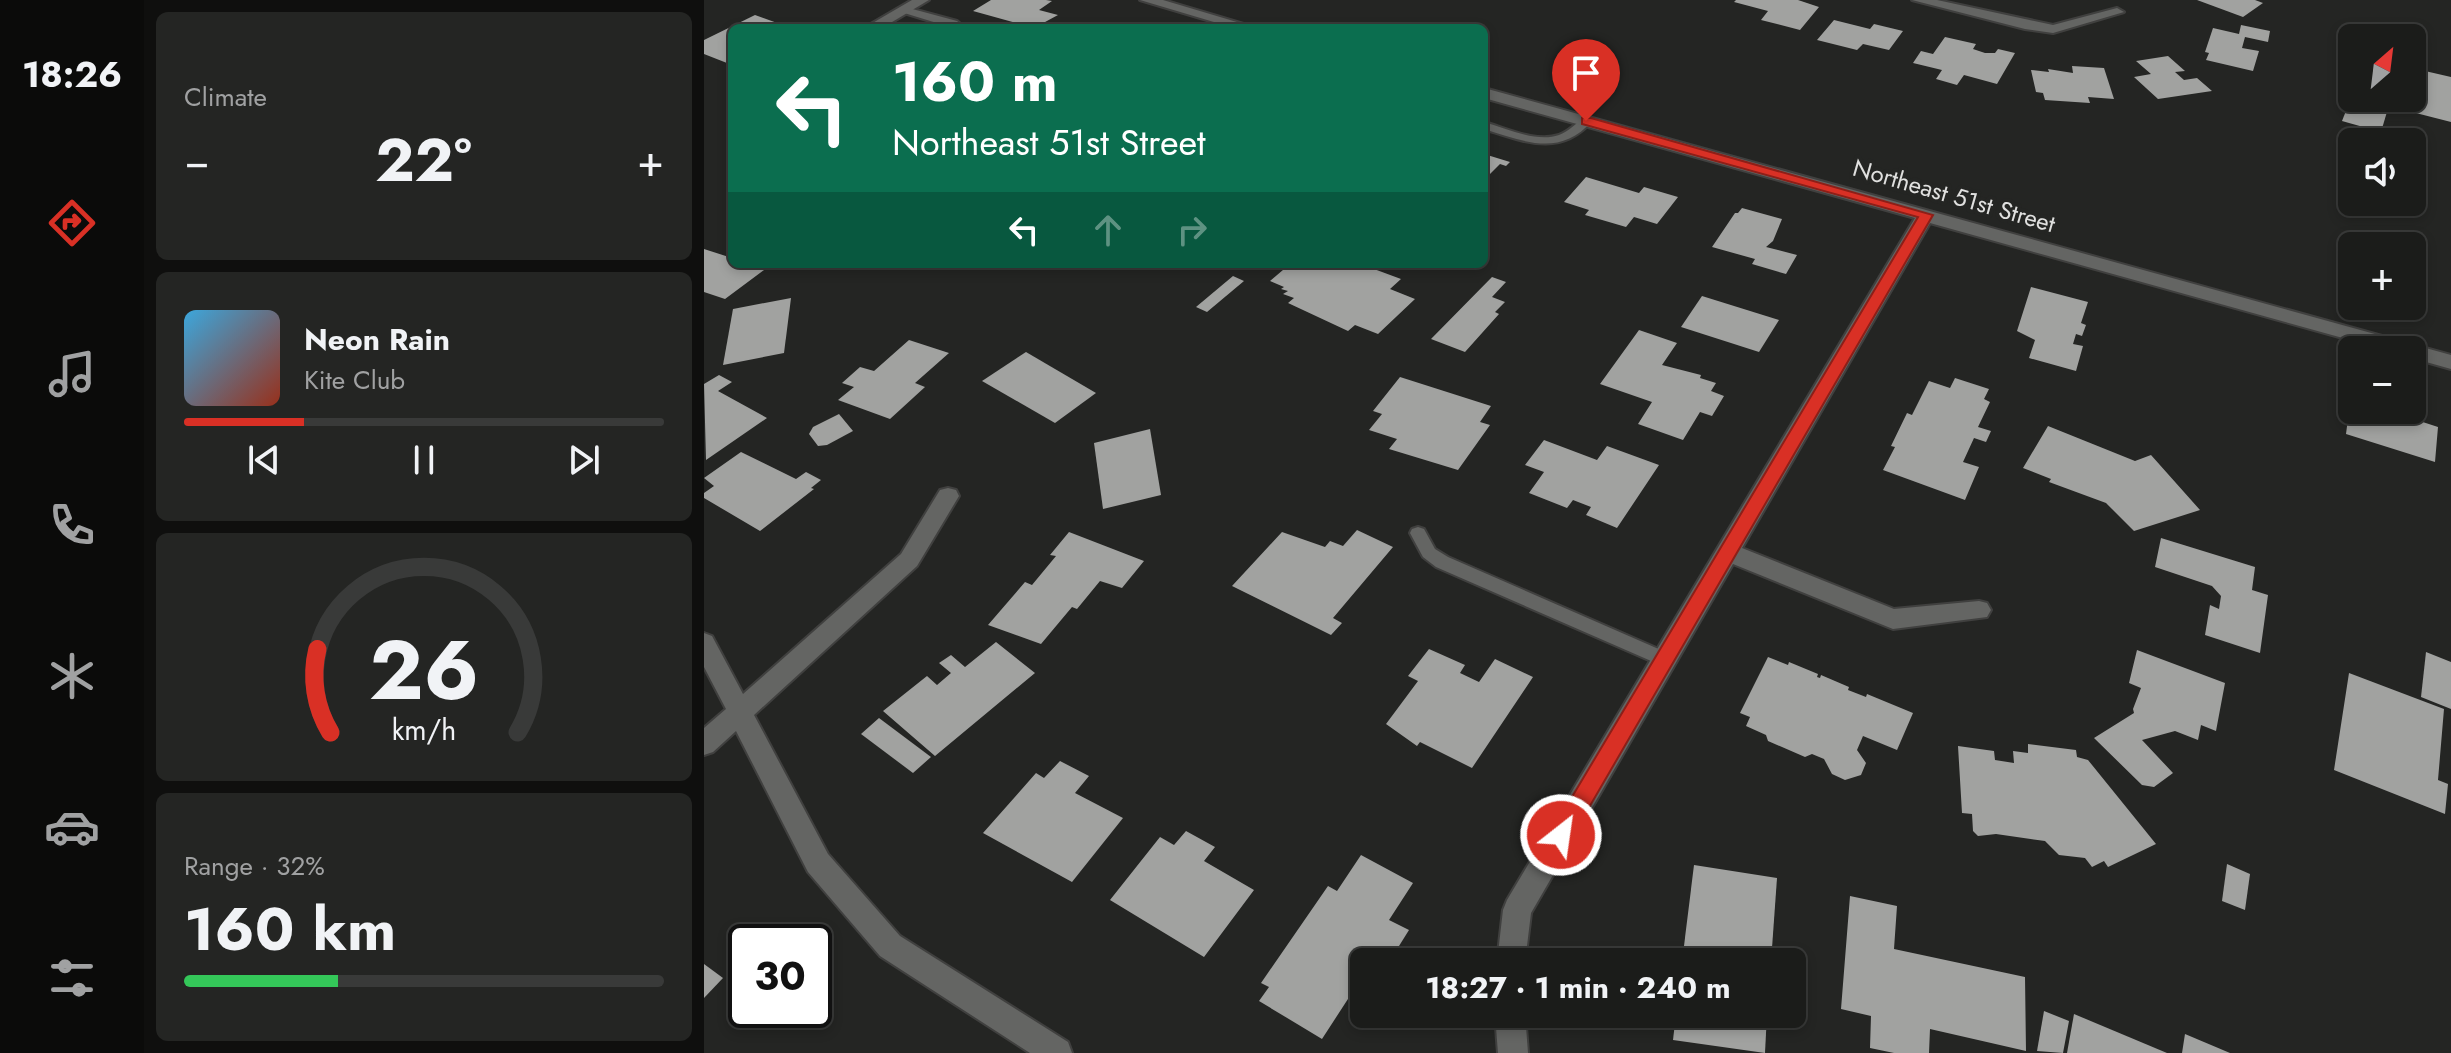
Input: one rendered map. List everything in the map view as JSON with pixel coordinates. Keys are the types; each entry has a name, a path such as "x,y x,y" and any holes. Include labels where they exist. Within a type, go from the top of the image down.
{"street":[{"path":"879,24 922,0"},
{"path":"1147,0 1235,24"},
{"path":"1919,0 2053,29 2117,12"},
{"name":"Northeast 51st Street","path":"1488,94 2361,336"},
{"path":"1513,948 1517,910 1926,215"},
{"name":"Northeast 51st Street","path":"2426,354 2451,362"},
{"path":"704,744 909,560 948,496"},
{"path":"1727,552 1893,619 1979,610"},
{"path":"704,643 818,863 890,946 1057,1053"},
{"path":"1511,1028 1513,1053"}],"lane":[{"path":"905,10 954,24"},
{"path":"1488,126 1521,137 1553,141 1572,136 1586,121"},
{"path":"1418,533 1429,553 1442,562 1664,659"}],"building":[{"path":"991,0 1046,0 1052,1 1039,10 1058,15 1041,24 1020,24 973,11"},
{"path":"1798,0 1819,7 1800,30 1761,20 1768,11 1734,2"},
{"path":"2197,0 2255,0 2263,3 2243,17"},
{"path":"755,15 780,24 737,24"},
{"path":"1834,20 1870,29 1874,24 1903,31 1889,50 1863,44 1857,50 1817,40"},
{"path":"2241,25 2270,31 2268,42 2245,37 2242,48 2259,51 2253,71 2206,60 2209,53 2205,52 2213,28 2239,34"},
{"path":"728,28 728,63 704,54 704,40"},
{"path":"1945,37 1976,44 1973,49 1985,53 1995,53 1998,49 2015,53 1997,84 1964,75 1957,85 1936,79 1942,70 1913,63 1921,51 1933,54"},
{"path":"2168,56 2185,71 2175,72 2184,80 2197,78 2212,91 2158,99 2134,77 2151,74 2136,61"},
{"path":"2072,66 2104,68 2114,99 2088,97 2090,103 2045,100 2043,93 2036,92 2031,70 2073,73"},
{"path":"2426,71 2451,77 2451,122 2412,112 2426,112"},
{"path":"2346,112 2387,112 2382,128 2367,128 2342,121"},
{"path":"1488,155 1510,162 1506,166 1500,164 1488,176"},
{"path":"1586,177 1639,193 1644,187 1678,197 1657,224 1634,217 1626,227 1585,215 1589,210 1564,202"},
{"path":"1742,208 1782,219 1773,241 1766,247 1797,255 1786,274 1752,264 1755,259 1712,247 1735,213"},
{"path":"704,249 728,257 728,268 767,268 725,299 704,292"},
{"path":"1285,268 1374,269 1401,279 1390,289 1415,299 1378,334 1355,325 1348,331 1288,303 1294,298 1283,294 1288,291 1281,289 1284,287 1270,281"},
{"path":"1233,276 1244,281 1207,312 1196,307"},
{"path":"1492,277 1506,282 1492,297 1505,302 1495,312 1499,314 1465,352 1431,339"},
{"path":"2031,287 2088,302 2081,323 2086,325 2082,336 2076,334 2073,344 2083,346 2076,371 2029,358 2035,340 2017,331"},
{"path":"1702,296 1779,320 1759,352 1681,327"},
{"path":"791,298 784,353 723,365 733,309"},
{"path":"1639,330 1677,343 1662,365 1701,375 1700,378 1716,383 1711,391 1724,396 1712,416 1700,412 1683,440 1638,424 1652,402 1600,384"},
{"path":"909,340 949,353 915,383 925,387 890,419 838,400 854,387 842,383 860,367 874,371"},
{"path":"1026,352 1096,393 1055,423 982,381"},
{"path":"719,375 732,382 718,391 767,418 706,460 704,384"},
{"path":"1400,377 1491,406 1480,422 1490,425 1458,470 1389,449 1397,439 1369,430 1382,414 1373,411"},
{"path":"1955,378 1989,389 1984,399 1990,402 1978,427 1991,431 1986,442 1974,438 1963,462 1979,467 1965,500 1883,470 1907,413 1912,415 1929,381 1950,388"},
{"path":"839,414 853,431 827,445 818,446 809,434 813,427"},
{"path":"2426,423 2438,427 2435,462 2346,434 2347,424"},
{"path":"2048,426 2135,461 2151,455 2200,510 2134,531 2106,503 2049,482 2051,479 2023,468"},
{"path":"1150,429 1161,495 1103,509 1094,443"},
{"path":"1544,440 1597,460 1607,446 1659,465 1617,528 1586,515 1591,507 1573,500 1567,508 1529,493 1544,472 1525,465"},
{"path":"741,452 796,479 806,472 821,480 811,488 814,489 760,531 704,498 704,493 714,486 704,478"},
{"path":"1357,530 1393,547 1333,618 1342,623 1331,635 1232,586 1282,532 1325,547 1330,541 1343,546"},
{"path":"1069,532 1144,561 1122,588 1100,581 1077,609 1072,607 1041,644 988,625 1025,582 1032,585 1056,556 1050,555"},
{"path":"2161,538 2255,567 2252,590 2268,595 2260,653 2205,635 2210,605 2219,609 2221,596 2212,586 2155,567"},
{"path":"996,642 1035,673 935,756 883,711 927,676 937,685 951,673 939,663 951,655 965,667"},
{"path":"1429,649 1465,665 1460,673 1479,682 1495,659 1533,677 1472,768 1420,742 1417,746 1386,724 1418,681 1408,676"},
{"path":"2137,650 2225,683 2216,731 2201,725 2198,740 2175,731 2142,740 2173,773 2154,787 2142,785 2094,738 2134,713 2141,688 2129,683"},
{"path":"2426,652 2451,662 2451,709 2421,697"},
{"path":"1768,657 1788,665 1789,662 1818,674 1817,677 1821,675 1849,687 1848,690 1866,697 1867,694 1913,713 1897,750 1863,736 1857,750 1866,763 1861,775 1845,780 1832,774 1824,759 1812,754 1805,757 1768,741 1766,735 1746,726 1750,717 1740,713"},
{"path":"2349,673 2444,709 2438,780 2448,784 2445,814 2334,770"},
{"path":"879,718 931,757 913,773 861,734"},
{"path":"2028,744 2076,750 2077,757 2088,760 2156,844 2108,867 2104,861 2092,867 2085,858 2059,855 2045,841 1996,834 1978,836 1973,831 1972,814 1962,813 1958,746 1994,751 1995,760 2014,763 2013,751 2028,753"},
{"path":"1060,761 1089,776 1075,793 1123,818 1072,882 983,833 1036,773 1044,778"},
{"path":"1186,831 1215,847 1204,861 1254,890 1204,957 1110,900 1160,837 1174,845"},
{"path":"1361,855 1413,883 1389,920 1409,930 1398,948 1350,948 1350,996 1322,1039 1259,1001 1269,987 1261,983 1328,886 1337,891"},
{"path":"2227,864 2250,874 2245,910 2222,901"},
{"path":"1694,865 1777,878 1772,948 1684,948"},
{"path":"1850,896 1897,906 1894,949 2025,977 2026,1051 1930,1029 1929,1053 1894,1053 1870,1048 1871,1016 1841,1009"},
{"path":"704,964 723,978 704,998"},
{"path":"2044,1011 2069,1021 2063,1053 2037,1051"},
{"path":"2074,1014 2167,1053 2067,1053"},
{"path":"1674,1028 1766,1028 1765,1053 1673,1040"},
{"path":"2185,1034 2230,1053 2182,1053"}],"route":[{"path":"1561,835 1926,215 1586,121"}]}
